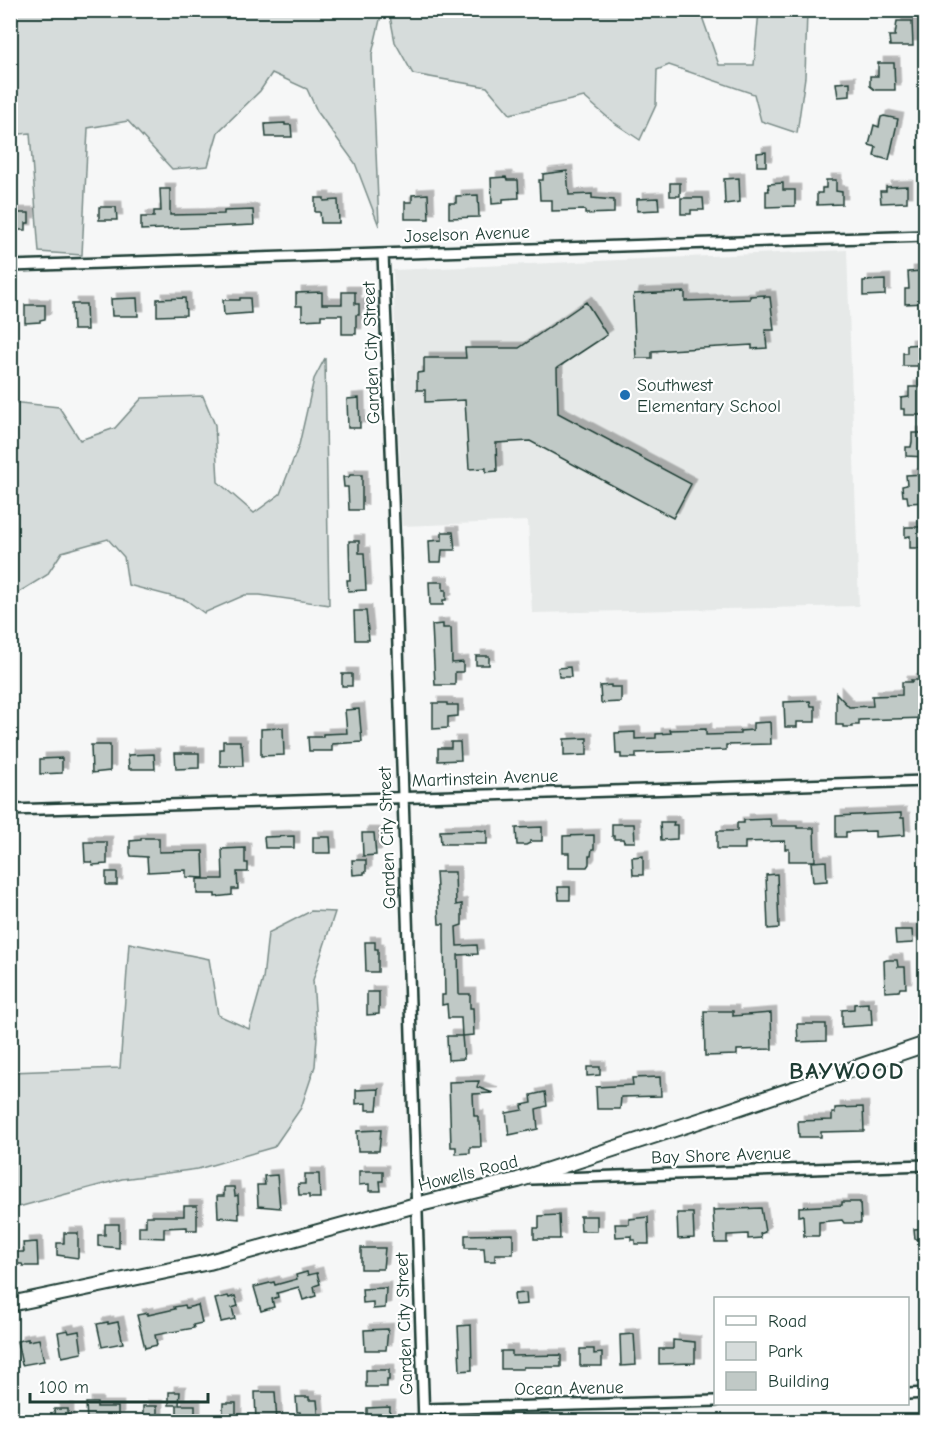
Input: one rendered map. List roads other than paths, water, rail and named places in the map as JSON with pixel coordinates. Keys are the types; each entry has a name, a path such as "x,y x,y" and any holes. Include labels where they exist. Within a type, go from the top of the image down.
{"street":[{"name":"Joselson Avenue","path":"10,266 926,236"},
{"name":"Garden City Street","path":"383,254 424,1422"},
{"name":"Martinstein Avenue","path":"10,810 926,781"},
{"name":"Howells Road","path":"10,1304 209,1262 416,1205 518,1180 926,1044"},
{"name":"Bay Shore Avenue","path":"518,1180 926,1165"},
{"path":"909,1394 926,1393"},
{"name":"Ocean Avenue","path":"424,1408 714,1401"}],"place":[{"name":"Southwest Elementary School","path":"625,395"}],"district":[{"name":"BAYWOOD","path":"847,1071"}]}
